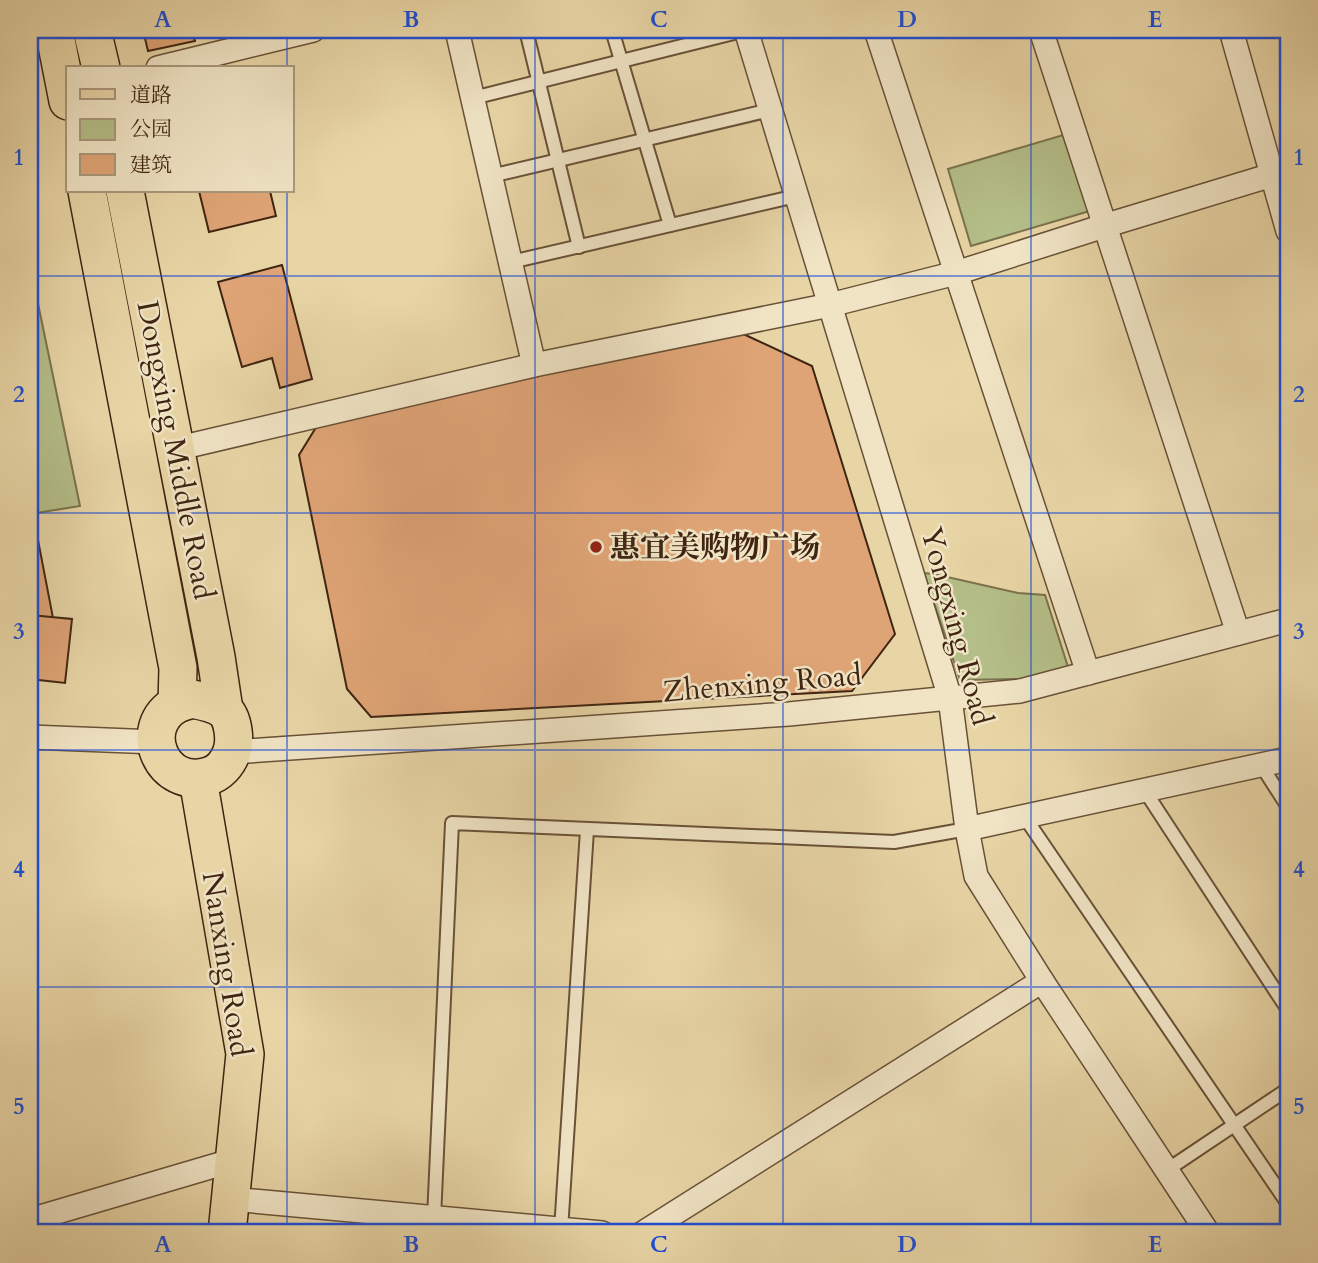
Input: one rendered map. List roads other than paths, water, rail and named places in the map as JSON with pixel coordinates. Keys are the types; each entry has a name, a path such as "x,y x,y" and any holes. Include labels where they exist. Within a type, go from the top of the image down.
{"main road":[{"path":"54,30 66,91"},
{"path":"92,30 101,66"},
{"name":"Dongxing Middle Road","path":"87,192 178,668 177,704"},
{"name":"Dongxing Middle Road","path":"125,192 224,710"},
{"path":"192,699 224,710 234,737 232,752 225,765 213,775 198,779 183,777 169,769 160,757 156,742 158,727 165,713 177,704 192,699"},
{"name":"Nanxing Road","path":"198,779 245,1054 229,1216"}],"street":[{"path":"166,66 313,30"},
{"path":"457,30 534,365"},
{"name":"Yongxing Road","path":"746,30 950,698 967,829 976,876 1208,1233"},
{"path":"876,30 1088,673"},
{"path":"1041,30 1238,633"},
{"path":"1231,30 1288,231"},
{"path":"175,449 534,365 830,305 956,273 1272,175"},
{"name":"Zhenxing Road","path":"232,752 789,714 1020,691 1288,620"},
{"path":"30,737 156,742"},
{"path":"967,829 1288,760"},
{"path":"643,1233 1042,981"},
{"path":"30,1220 234,1160"},
{"path":"229,1216 434,1218 602,1233"}],"lane":[{"path":"526,30 579,247"},
{"path":"612,30 670,225"},
{"path":"473,99 746,30"},
{"path":"491,176 770,110"},
{"path":"511,262 796,195"},
{"path":"1261,765 1288,807"},
{"path":"1145,791 1288,1010"},
{"path":"1024,816 1288,1204"},
{"path":"434,1218 452,823 894,842 967,829"},
{"path":"561,1230 587,830"},
{"path":"1167,1170 1288,1089"}],"place":[{"name":"惠宜美购物广场","path":"596,547"}]}
